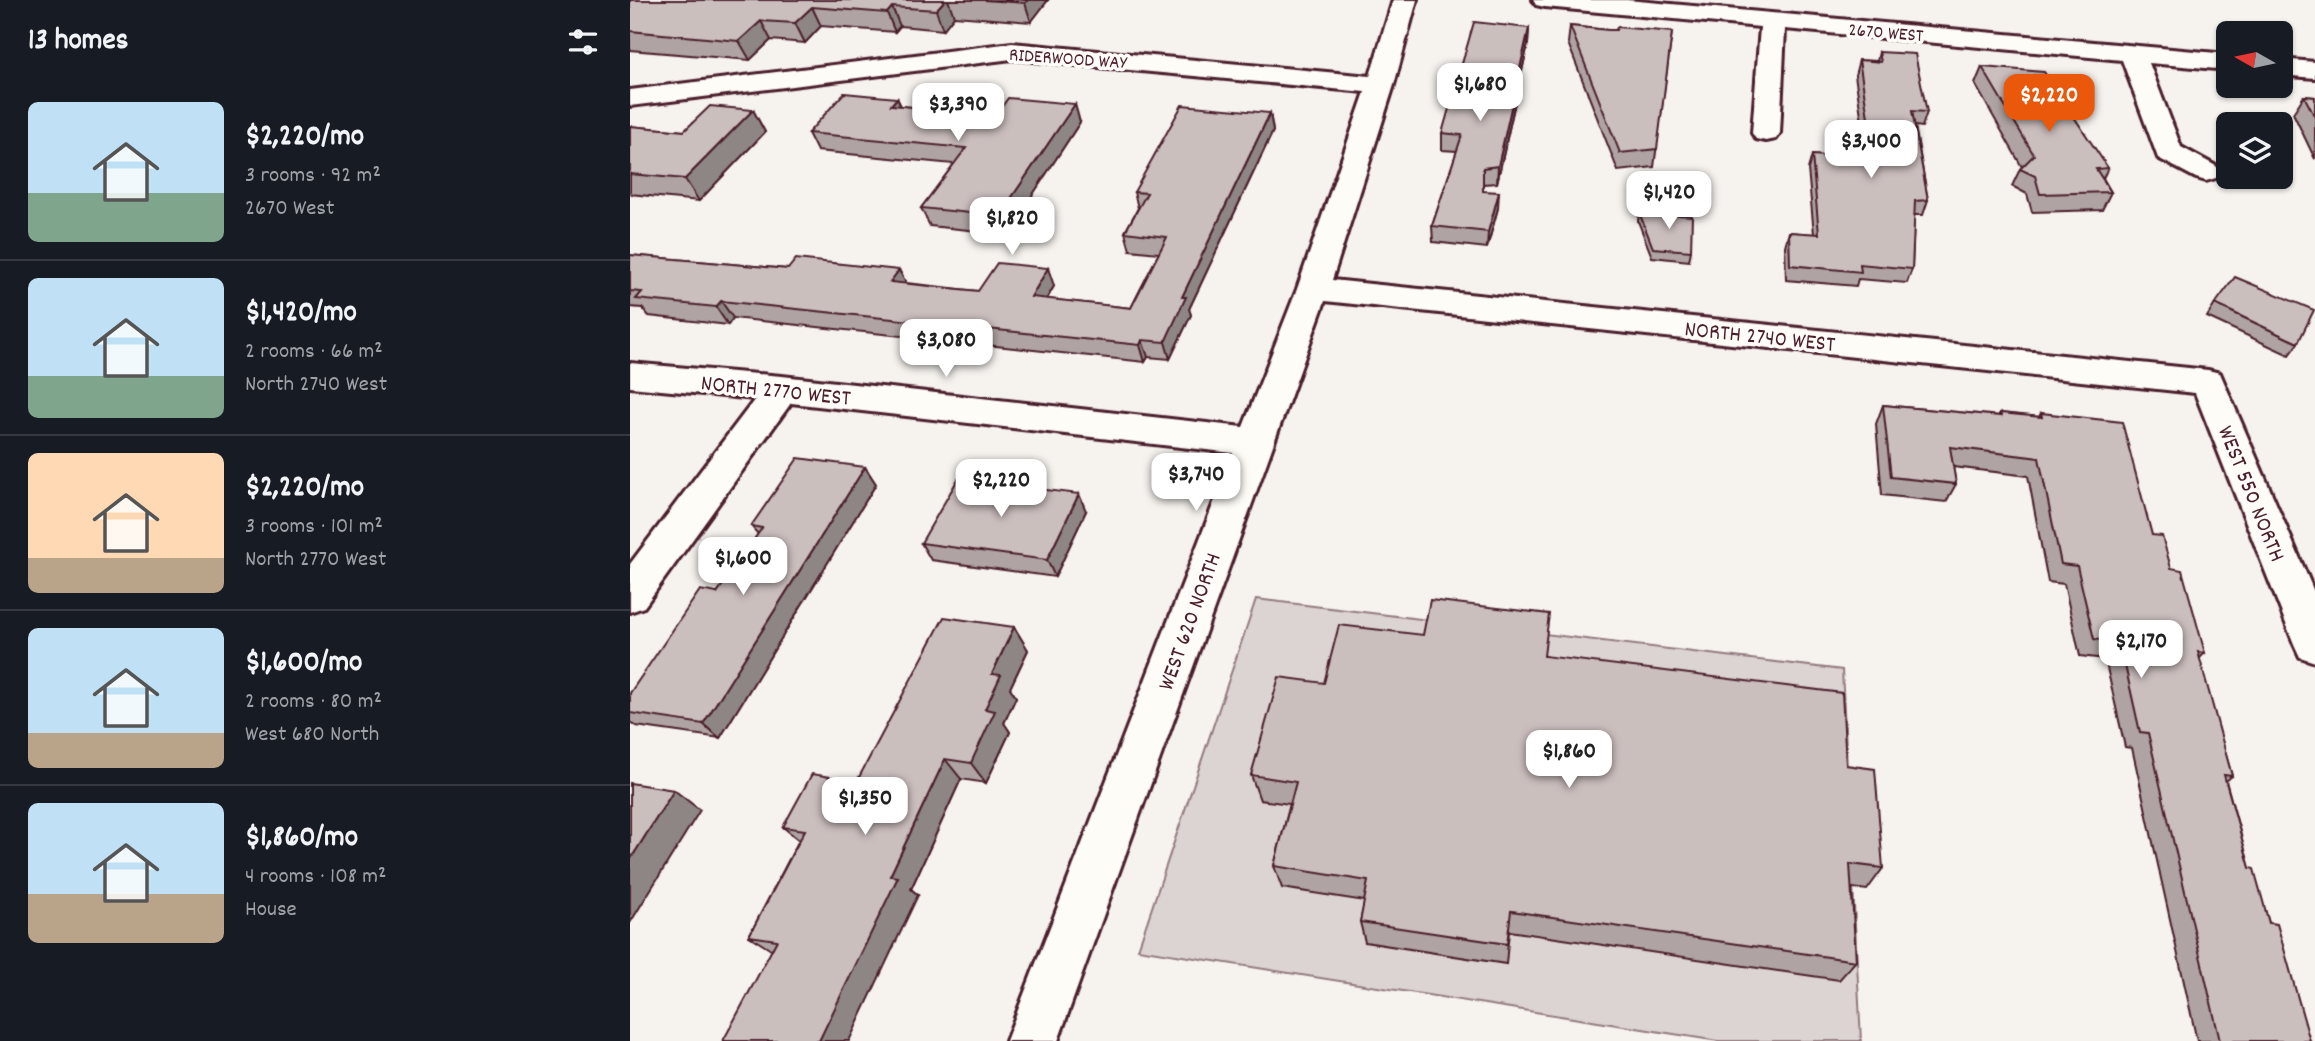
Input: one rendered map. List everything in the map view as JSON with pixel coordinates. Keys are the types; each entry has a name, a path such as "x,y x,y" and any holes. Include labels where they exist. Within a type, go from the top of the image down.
{"street":[{"name":"WEST 620 NORTH","path":"1032,1041 1313,289 1381,85 1405,0"},
{"name":"2670 WEST","path":"1545,0 2216,61"},
{"path":"1766,133 1773,21"},
{"name":"RIDERWOOD WAY","path":"630,98 1012,51 1381,85"},
{"path":"2133,54 2168,152 2206,172"},
{"path":"2293,68 2315,70"},
{"name":"NORTH 2740 WEST","path":"1313,289 2207,382"},
{"name":"NORTH 2770 WEST","path":"630,375 782,389 1255,442"},
{"name":"WEST 550 NORTH","path":"2207,382 2315,644"},
{"path":"630,595 782,389"}],"shaded area":[{"path":"1256,599 1842,670 1861,1041 1718,1041 1138,949"}],"building":[{"path":"630,0 945,0 936,10 892,7 887,13 812,7 795,23 761,21 739,41 630,31"},
{"path":"984,0 1028,0 1025,3"},
{"path":"1474,22 1529,28 1498,166 1483,168 1483,191 1499,192 1488,232 1432,226 1462,135 1442,133"},
{"path":"1570,26 1672,32 1657,149 1620,153"},
{"path":"1879,52 1915,54 1927,112 1912,111 1928,200 1915,201 1912,269 1860,264 1861,272 1790,265 1789,232 1819,234 1812,155 1867,159 1866,148 1873,149 1859,60 1881,62"},
{"path":"1982,67 2044,72 2108,168 2096,169 2111,192 2040,194 2035,176 2020,169 2034,155"},
{"path":"844,93 897,98 891,105 996,115 1008,98 1075,104 999,216 921,208 966,148 808,133"},
{"path":"2304,96 2315,97 2315,117"},
{"path":"1182,105 1270,113 1182,297 1186,297 1165,342 1142,340 1140,345 721,301 716,307 636,299 642,292 630,291 630,255 788,269 796,259 899,270 890,282 978,291 997,263 1048,268 1031,297 1131,308 1167,237 1125,232 1147,193 1134,192"},
{"path":"710,106 753,110 685,179 630,174 630,126 684,131"},
{"path":"1639,212 1692,216 1691,251 1653,248"},
{"path":"2235,277 2314,310 2298,343 2215,304"},
{"path":"1883,405 2001,416 2000,413 2042,417 2041,413 2122,422 2152,535 2162,536 2171,568 2182,570 2205,653 2198,652 2232,776 2224,775 2250,868 2254,869 2269,923 2277,924 2310,1041 2220,1041 2148,733 2140,732 2120,643 2094,639 2077,566 2061,564 2039,458 1950,447 1956,484 1891,477"},
{"path":"798,458 865,467 703,724 630,713 630,693 700,590 717,593 762,528 751,526"},
{"path":"958,479 1079,494 1047,560 921,543"},
{"path":"1430,600 1549,614 1544,656 1842,693 1846,765 1875,769 1883,868 1850,864 1856,961 1511,911 1507,944 1360,922 1368,881 1274,866 1296,782 1251,775 1279,677 1324,683 1339,625 1423,635"},
{"path":"944,617 1014,627 992,674 1001,675 985,709 995,711 971,763 945,759 890,876 898,877 819,1041 723,1041 777,940 749,936 805,830 783,827 812,774 857,781"},
{"path":"630,783 674,790 630,860"}]}
